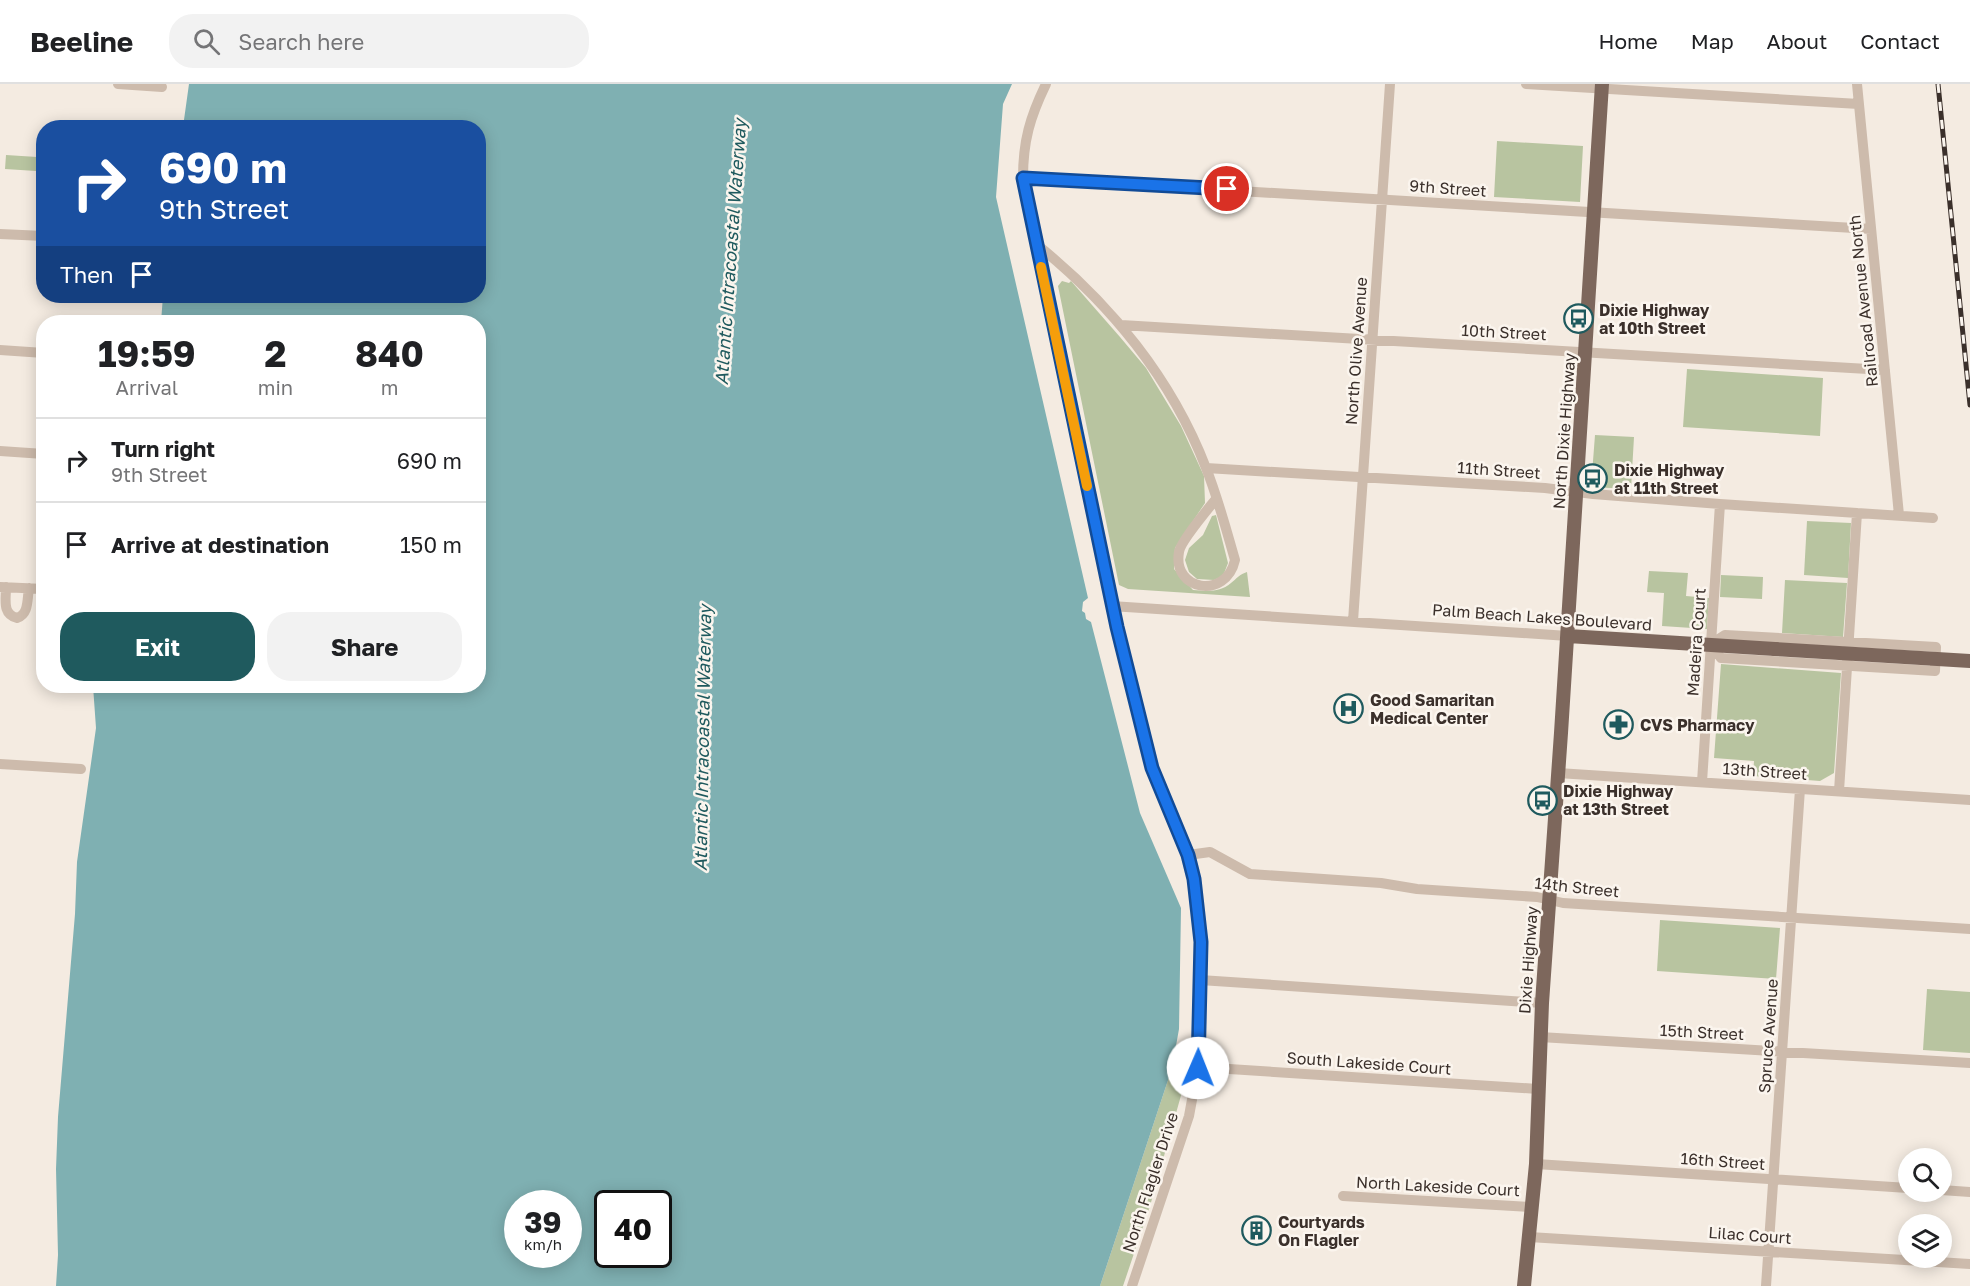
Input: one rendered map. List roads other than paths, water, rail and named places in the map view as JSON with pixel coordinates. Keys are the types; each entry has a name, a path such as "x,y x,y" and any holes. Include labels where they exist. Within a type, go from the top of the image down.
{"main road":[{"name":"North Dixie Highway","path":"1568,636 1602,86"},
{"name":"Palm Beach Lakes Boulevard","path":"1568,636 1970,661"},
{"name":"Dixie Highway","path":"1524,1286 1536,1164 1542,1003 1568,636"}],"street":[{"path":"118,84 162,87"},
{"name":"North Flagler Drive","path":"1046,84 1025,136 1023,178 1112,606 1152,768 1188,855 1199,912 1198,1068 1189,1116 1132,1286"},
{"name":"North Olive Avenue","path":"1353,621 1390,84"},
{"path":"1526,84 1602,86 1859,104"},
{"name":"Railroad Avenue North","path":"1857,84 1899,515"},
{"name":"9th Street","path":"1023,178 1871,229"},
{"path":"0,234 36,236"},
{"path":"1036,244 1081,283 1120,325 1160,378 1206,468 1216,499 1235,560 1232,571 1224,580 1213,586 1200,586 1188,580 1184,575 1178,562 1179,550 1216,499"},
{"name":"10th Street","path":"1120,325 1885,370"},
{"path":"0,350 36,352"},
{"path":"0,451 36,453"},
{"name":"11th Street","path":"1206,468 1933,518"},
{"name":"Madeira Court","path":"1702,783 1720,504"},
{"path":"1839,791 1857,513"},
{"path":"28,588 24,615 17,618 9,615 5,608 3,587 28,588 36,588"},
{"name":"Palm Beach Lakes Boulevard","path":"1112,606 1568,636"},
{"path":"1725,635 1849,642 1936,647 1935,671 1721,658 1711,644 1725,635"},
{"path":"0,764 81,769"},
{"name":"13th Street","path":"1558,773 1970,800"},
{"name":"Spruce Avenue","path":"1766,1286 1800,789"},
{"name":"14th Street","path":"1188,855 1210,852 1250,874 1549,898 1563,903 1970,929"},
{"path":"1200,980 1542,1003"},
{"name":"15th Street","path":"1540,1037 1970,1063"},
{"name":"South Lakeside Court","path":"1198,1068 1538,1089"},
{"name":"16th Street","path":"1536,1164 1898,1187"},
{"path":"1952,1191 1970,1192"},
{"name":"North Lakeside Court","path":"1343,1196 1531,1207"},
{"name":"Lilac Court","path":"1528,1236 1970,1264"}],"water":[{"name":"Atlantic Intracoastal Waterway","path":"189,84 1012,84 1003,104 996,197 1088,598 1083,602 1082,611 1086,619 1091,622 1140,813 1181,908 1179,1029 1172,1068 1100,1286 56,1286 58,1117 75,914 77,862 96,728 94,693 486,693 486,315 162,315 162,303 486,303 486,120 184,120"}],"railway":[{"path":"1938,84 1970,405"}],"place":[{"name":"Dixie Highway at 10th Street","path":"1578,319"},
{"name":"Dixie Highway at 11th Street","path":"1593,479"},
{"name":"Good Samaritan Medical Center","path":"1349,709"},
{"name":"CVS Pharmacy","path":"1619,725"},
{"name":"Dixie Highway at 13th Street","path":"1542,800"},
{"name":"Courtyards On Flagler","path":"1257,1231"}]}
